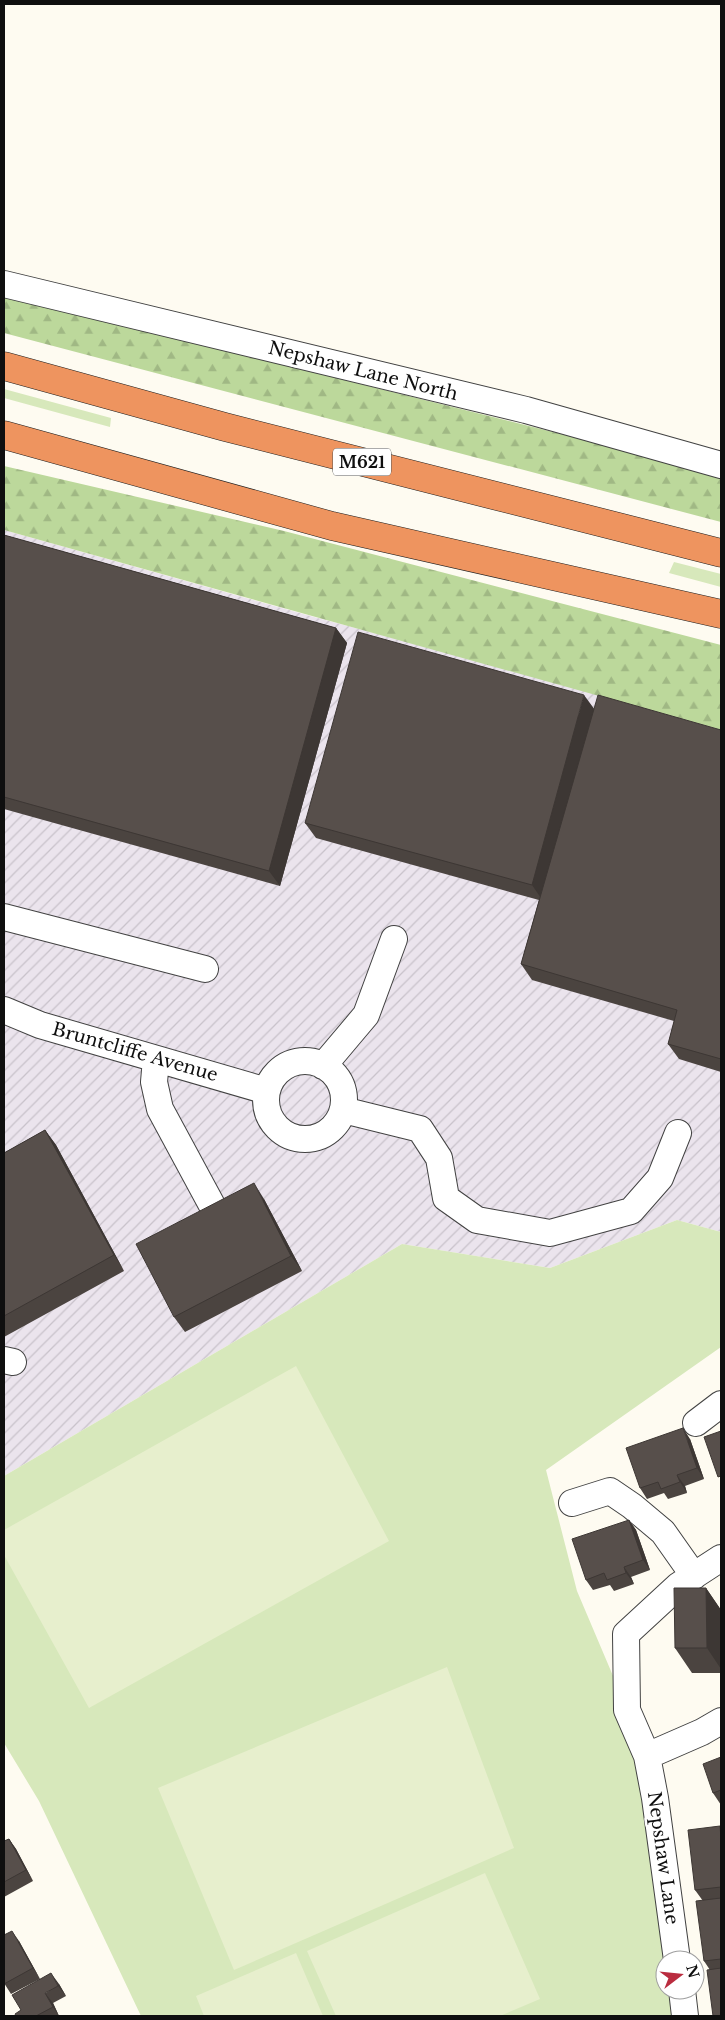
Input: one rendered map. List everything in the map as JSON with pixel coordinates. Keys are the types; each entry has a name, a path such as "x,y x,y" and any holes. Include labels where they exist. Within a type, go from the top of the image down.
{"highway":[{"name":"M621","path":"4,366 225,427 721,553"},
{"path":"4,435 332,526 721,614"}],"street":[{"name":"Nepshaw Lane North","path":"4,284 526,410 721,465"},
{"path":"4,917 205,969"},
{"path":"323,1066 366,1014 394,939"},
{"name":"Bruntcliffe Avenue","path":"4,1010 40,1025 267,1091"},
{"path":"156,1059 154,1082 160,1110 214,1209"},
{"path":"299,1061 314,1062 328,1068 339,1080 344,1094 343,1110 337,1124 326,1134 311,1139 296,1138 282,1132 272,1121 266,1106 267,1091 273,1077 285,1066 299,1061"},
{"path":"343,1110 420,1129 439,1158 446,1198 477,1220 550,1233 631,1211 660,1178 678,1133"},
{"path":"696,1423 721,1404"},
{"path":"572,1503 610,1492 632,1506 663,1532 694,1576 721,1558"},
{"name":"Nepshaw Lane","path":"676,1950 655,1798 647,1756 627,1710 626,1634 678,1586 694,1576"},
{"path":"647,1756 702,1732 721,1721"},
{"path":"683,2000 685,2016"}],"shaded area":[{"path":"4,530 314,617 721,725 721,1232 677,1220 550,1268 402,1244 4,1476"}],"green space":[{"path":"4,295 721,474 721,522 4,333"},
{"path":"4,389 111,418 110,427 4,398"},
{"path":"4,466 284,531 721,645 721,730 4,530"},
{"path":"674,562 721,574 721,587 669,573"},
{"path":"677,1220 721,1232 721,1347 546,1470 577,1591 647,1756 664,1950 655,1950 655,2000 683,2000 685,2016 141,2016 39,1801 4,1743 4,1476 402,1244 550,1268"},
{"path":"296,1366 389,1541 89,1708 4,1555 4,1530"},
{"path":"447,1667 514,1848 234,1970 158,1788"},
{"path":"485,1873 540,1999 500,2016 336,2016 307,1951"},
{"path":"296,1953 323,2016 204,2016 196,1996"}],"building":[{"path":"4,535 336,628 269,871 4,797"},
{"path":"358,632 584,695 532,885 305,823"},
{"path":"598,695 721,730 721,1059 668,1044 677,1010 521,964"},
{"path":"45,1130 114,1255 4,1316 4,1153"},
{"path":"254,1183 291,1256 174,1317 136,1244"},
{"path":"683,1428 697,1468 677,1475 680,1482 661,1489 658,1482 640,1488 626,1448"},
{"path":"721,1431 721,1476 718,1477 704,1437"},
{"path":"629,1520 643,1560 624,1567 626,1573 607,1580 604,1573 586,1580 572,1539"},
{"path":"674,1588 706,1588 707,1648 675,1648"},
{"path":"721,1757 721,1790 713,1793 703,1764"},
{"path":"720,1826 721,1887 695,1890 688,1830"},
{"path":"9,1839 26,1870 4,1882 4,1841"},
{"path":"721,1898 721,1959 705,1961 705,1950 703,1950 696,1901"},
{"path":"12,1931 33,1968 4,1984 4,1935"},
{"path":"721,1968 721,2016 713,2016 707,1970"},
{"path":"51,1973 58,1986 45,1993 53,2007 36,2016 16,2016 15,2014 21,2010 12,1995"}]}
